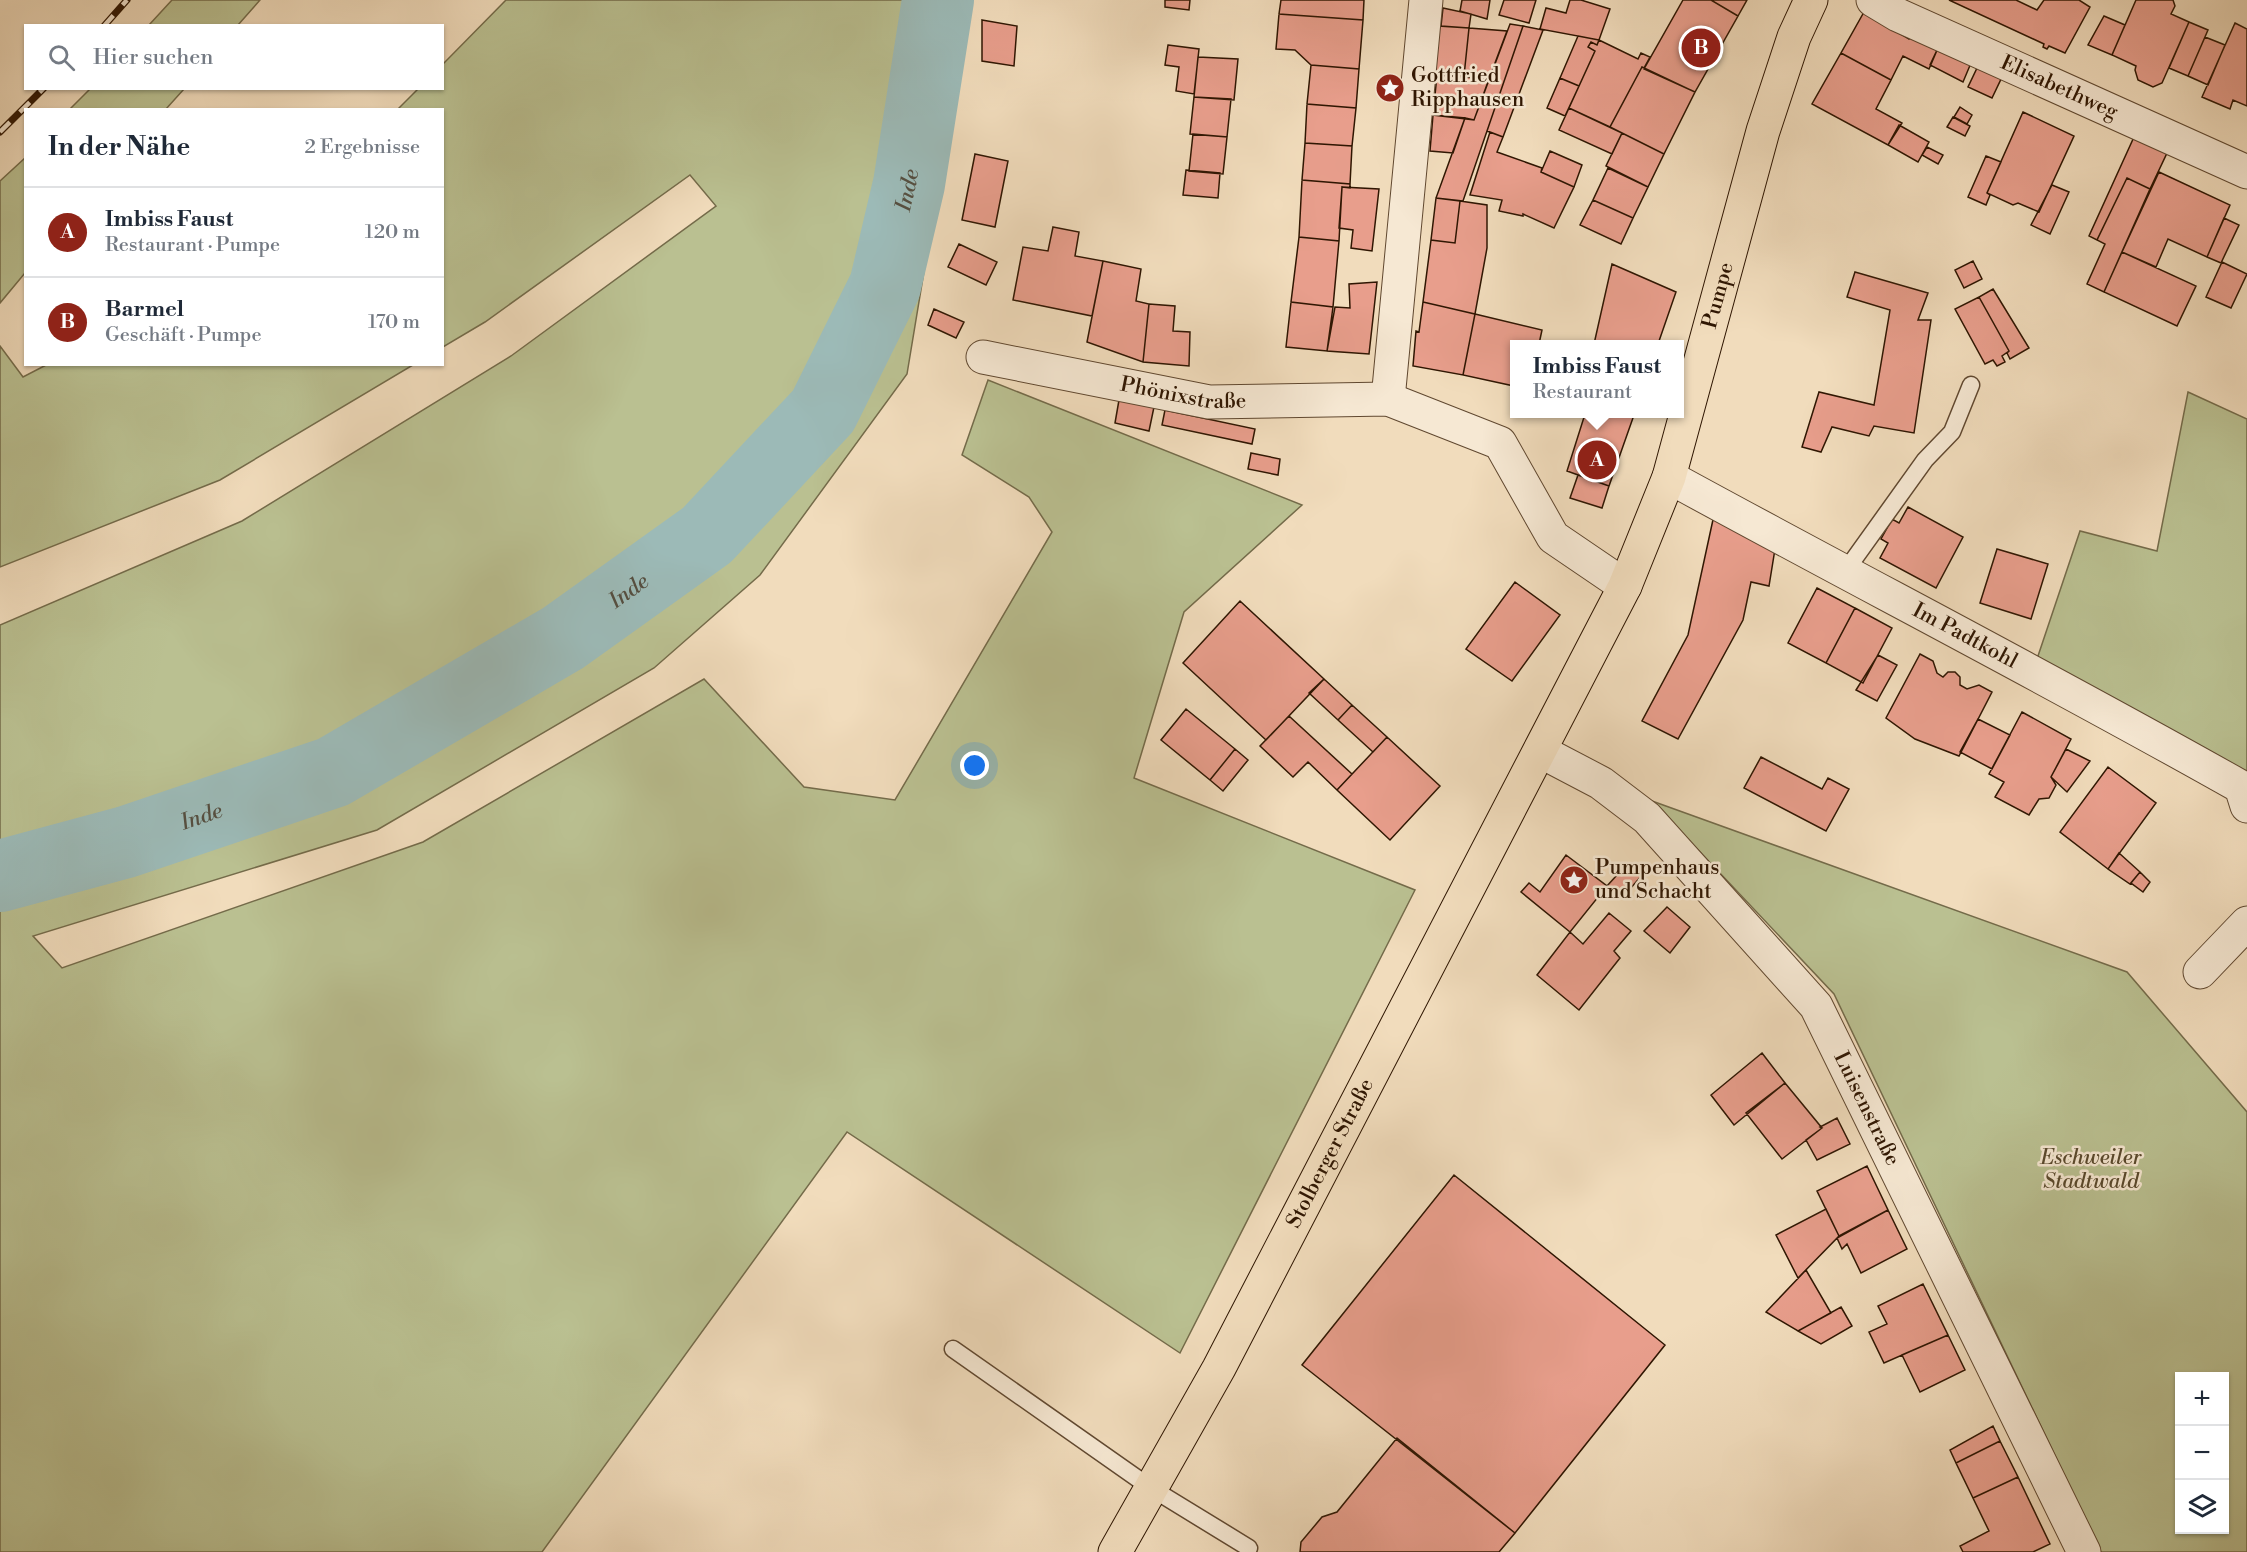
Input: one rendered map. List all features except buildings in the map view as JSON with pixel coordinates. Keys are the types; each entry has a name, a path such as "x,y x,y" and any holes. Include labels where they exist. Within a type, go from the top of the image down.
{"main road":[{"name":"Pumpe","path":"1540,751 1625,586 1669,477 1763,131 1794,37 1811,0"},
{"name":"Stolberger Straße","path":"1115,1552 1220,1368 1540,751"}],"street":[{"path":"1388,399 1426,0"},
{"name":"Elisabethweg","path":"1873,0 1898,15 2247,172"},
{"name":"Phönixstraße","path":"983,357 1209,402 1388,399 1500,443 1553,537 1625,586"},
{"name":"Im Padtkohl","path":"1669,477 1844,573 2034,671 2241,787 2247,806"},
{"name":"Luisenstraße","path":"1540,751 1601,783 1647,818 1816,1006 2084,1552"},
{"path":"2200,972 2247,923"}],"lane":[{"path":"1844,573 1925,460 1952,432 1971,386"},
{"path":"953,1349 1151,1488 1249,1548"}],"green space":[{"path":"172,0 260,0 239,24 150,24"},
{"path":"506,0 969,0 907,374 760,575 654,668 377,830 33,936 62,968 423,842 704,679 804,787 895,800 1052,532 1029,497 962,455 988,380 1302,505 1184,612 1134,778 1415,890 1180,1353 847,1132 542,1552 0,1552 0,625 242,521 511,356 716,206 690,175 485,322 444,346 444,108 399,108 417,90 444,90 444,63"},
{"path":"89,90 183,90 167,108 71,108"},
{"path":"24,159 24,274 0,303 0,181"},
{"path":"0,346 23,377 44,366 411,366 220,480 0,567"},
{"path":"2188,392 2247,419 2247,786 2037,659 2080,531 2157,551"},
{"name":"Eschweiler Stadtwald","path":"1652,801 2127,972 2247,1112 2247,1552 2101,1552 1834,994"}],"waterway":[{"name":"Inde","path":"0,876 126,842 333,772 563,638 707,535 823,411 885,286 909,184 938,0"}],"railway":[{"path":"106,24 127,0"},
{"path":"24,108 42,90"},
{"path":"0,132 24,108"}],"place":[{"name":"Barmel","path":"1701,48"},
{"name":"Gottfried Ripphausen","path":"1390,88"},
{"name":"Imbiss Faust","path":"1597,460"},
{"name":"Pumpenhaus und Schacht","path":"1574,880"}]}
